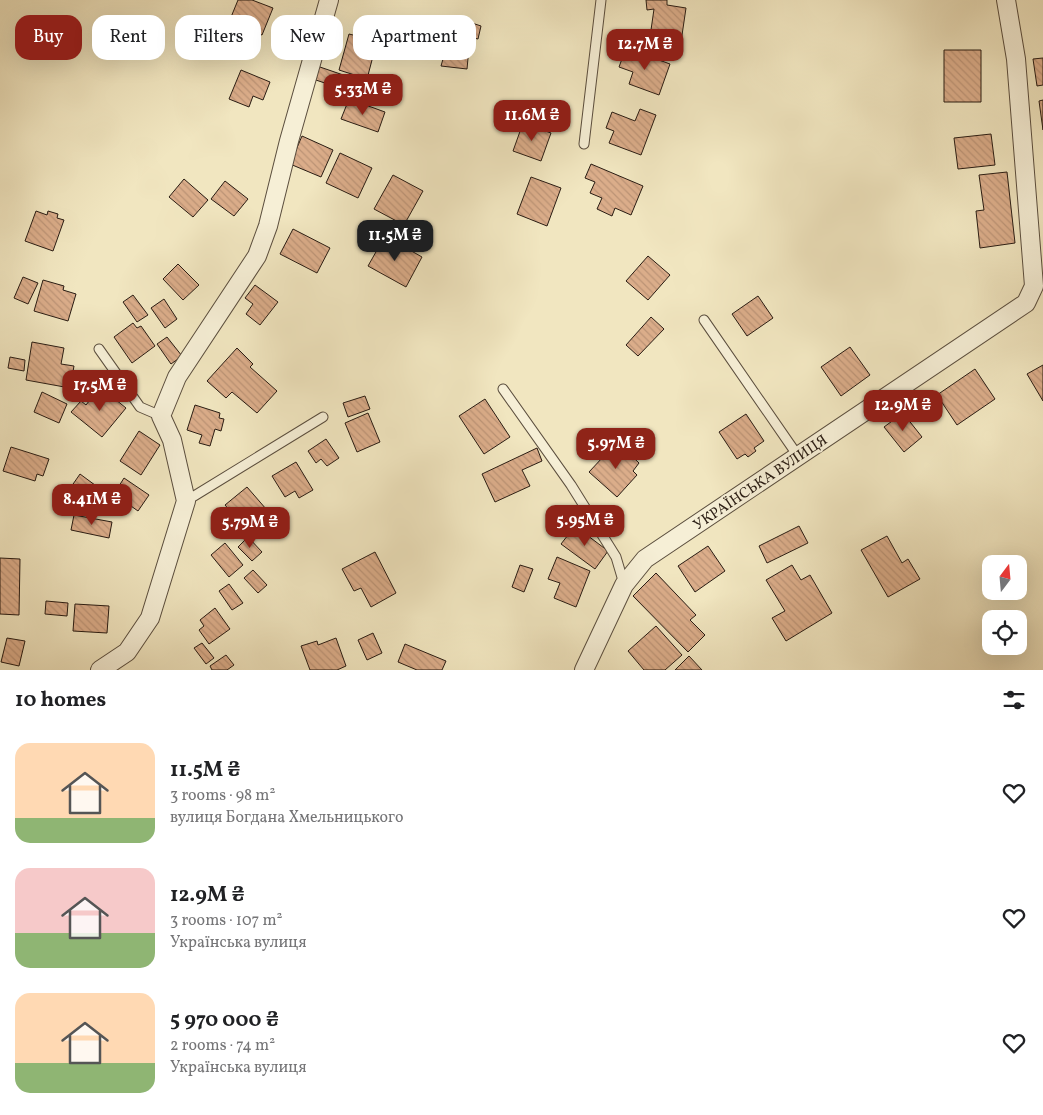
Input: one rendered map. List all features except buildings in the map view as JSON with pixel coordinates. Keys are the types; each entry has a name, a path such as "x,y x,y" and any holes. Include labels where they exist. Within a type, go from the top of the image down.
{"street":[{"path":"100,670 127,652 150,618 186,501 172,440 162,416 176,377 257,256 268,226 289,141 329,0"},
{"name":"УКРАЇНСЬКА ВУЛИЦЯ","path":"588,668 624,585 645,559 1026,303 1034,286 1017,68 1006,0"}],"lane":[{"path":"584,144 601,0"},
{"path":"704,320 798,456"},
{"path":"99,349 140,407 162,416"},
{"path":"503,389 571,484 616,557 624,585"},
{"path":"186,501 324,418"}]}
